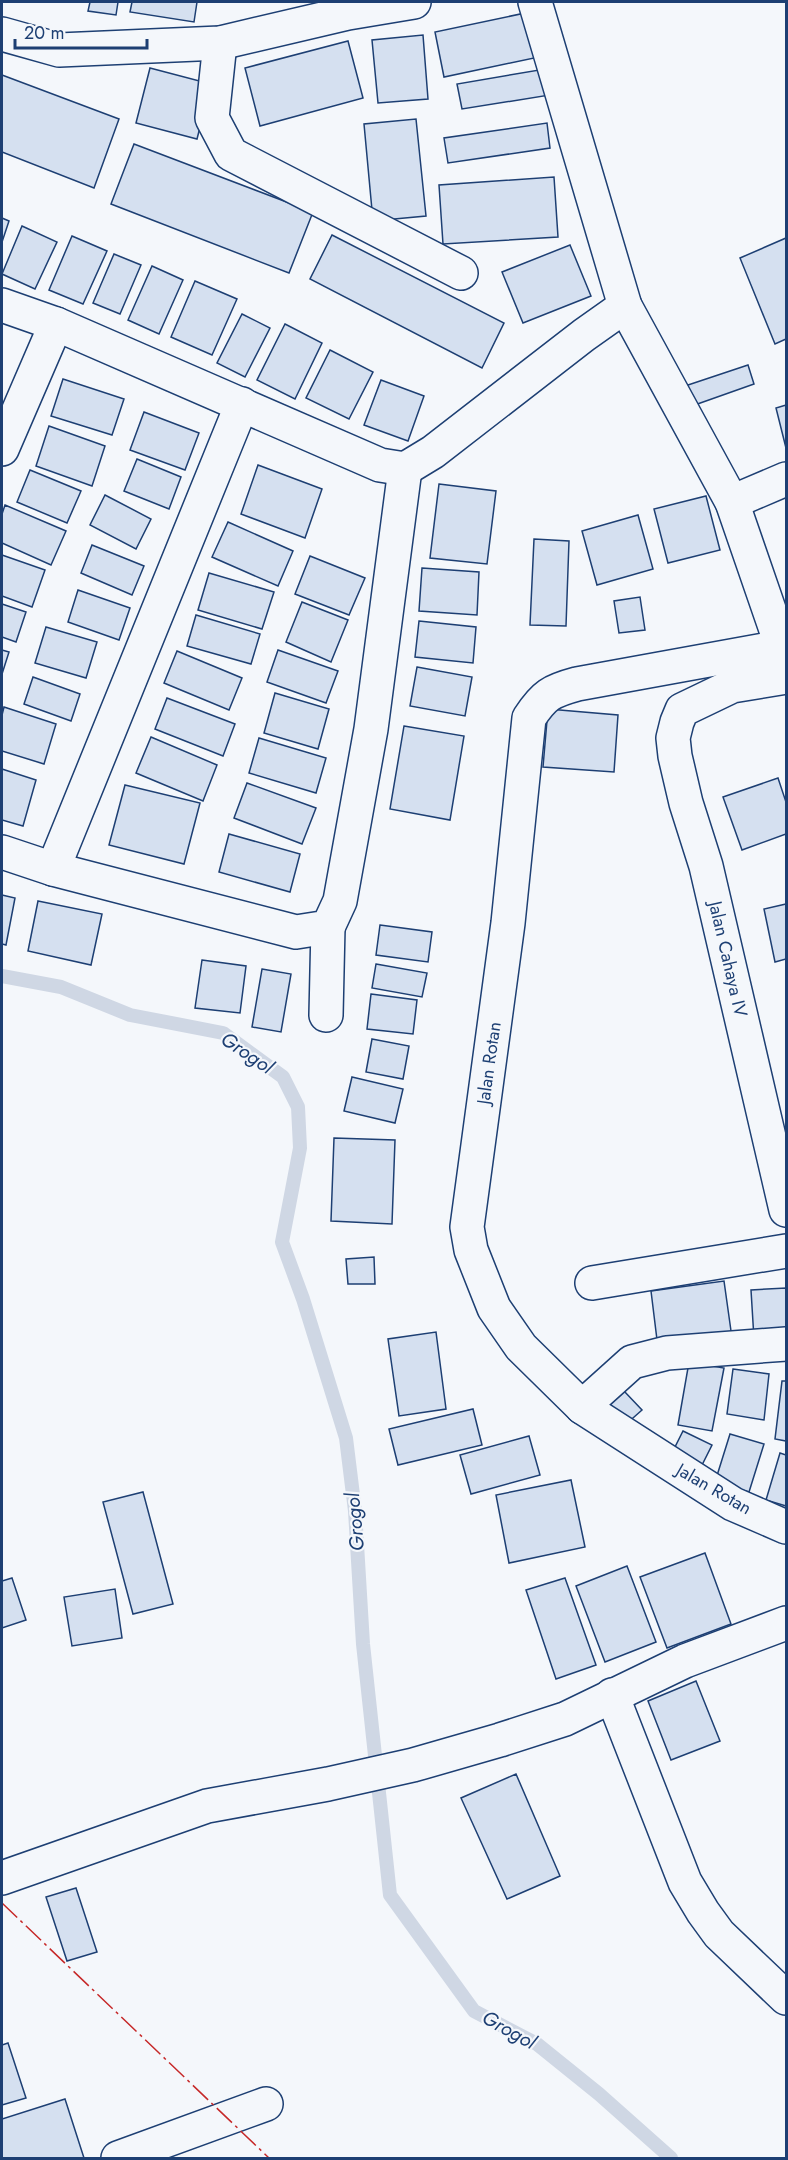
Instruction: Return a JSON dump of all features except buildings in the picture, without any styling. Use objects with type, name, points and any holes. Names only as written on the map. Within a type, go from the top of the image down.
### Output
[{"type":"street","points":[[2,34],[59,50],[220,43],[348,13],[414,2]]},
{"type":"street","points":[[535,2],[625,306],[732,502],[785,657]]},
{"type":"street","points":[[220,43],[212,118],[231,154],[461,273]]},
{"type":"street","points":[[2,305],[56,324],[380,465],[405,469],[433,452],[584,334],[625,306]]},
{"type":"street","points":[[2,449],[56,324]]},
{"type":"street","points":[[53,869],[242,404]]},
{"type":"street","points":[[326,1015],[328,927],[340,901],[371,729],[405,469]]},
{"type":"street","points":[[732,502],[786,479]]},
{"type":"street","name":"Jalan Cahaya IV","points":[[785,657],[682,710],[673,738],[686,803],[706,866],[786,1210]]},
{"type":"street","name":"Jalan Rotan","points":[[785,657],[577,684],[557,690],[541,700],[529,718],[508,923],[467,1227],[471,1250],[494,1308],[521,1347],[582,1407],[733,1504],[786,1527]]},
{"type":"street","points":[[2,852],[53,869],[296,932],[328,927]]},
{"type":"street","points":[[592,1283],[786,1251]]},
{"type":"street","points":[[582,1407],[632,1362],[667,1353],[786,1344]]},
{"type":"street","points":[[2,1878],[207,1806],[328,1784],[413,1765],[565,1719],[685,1662],[786,1623]]},
{"type":"street","points":[[612,1695],[685,1882],[719,1934],[786,1998]]},
{"type":"street","points":[[118,2158],[267,2104]]},
{"type":"waterway","name":"Grogol","points":[[2,976],[61,987],[130,1015],[223,1033],[283,1077],[298,1107],[300,1148],[282,1242],[303,1299],[346,1438],[355,1511],[363,1644],[390,1895],[474,2011],[537,2044],[599,2094],[671,2158]]},
{"type":"power","points":[[2,1903],[269,2158]]}]
